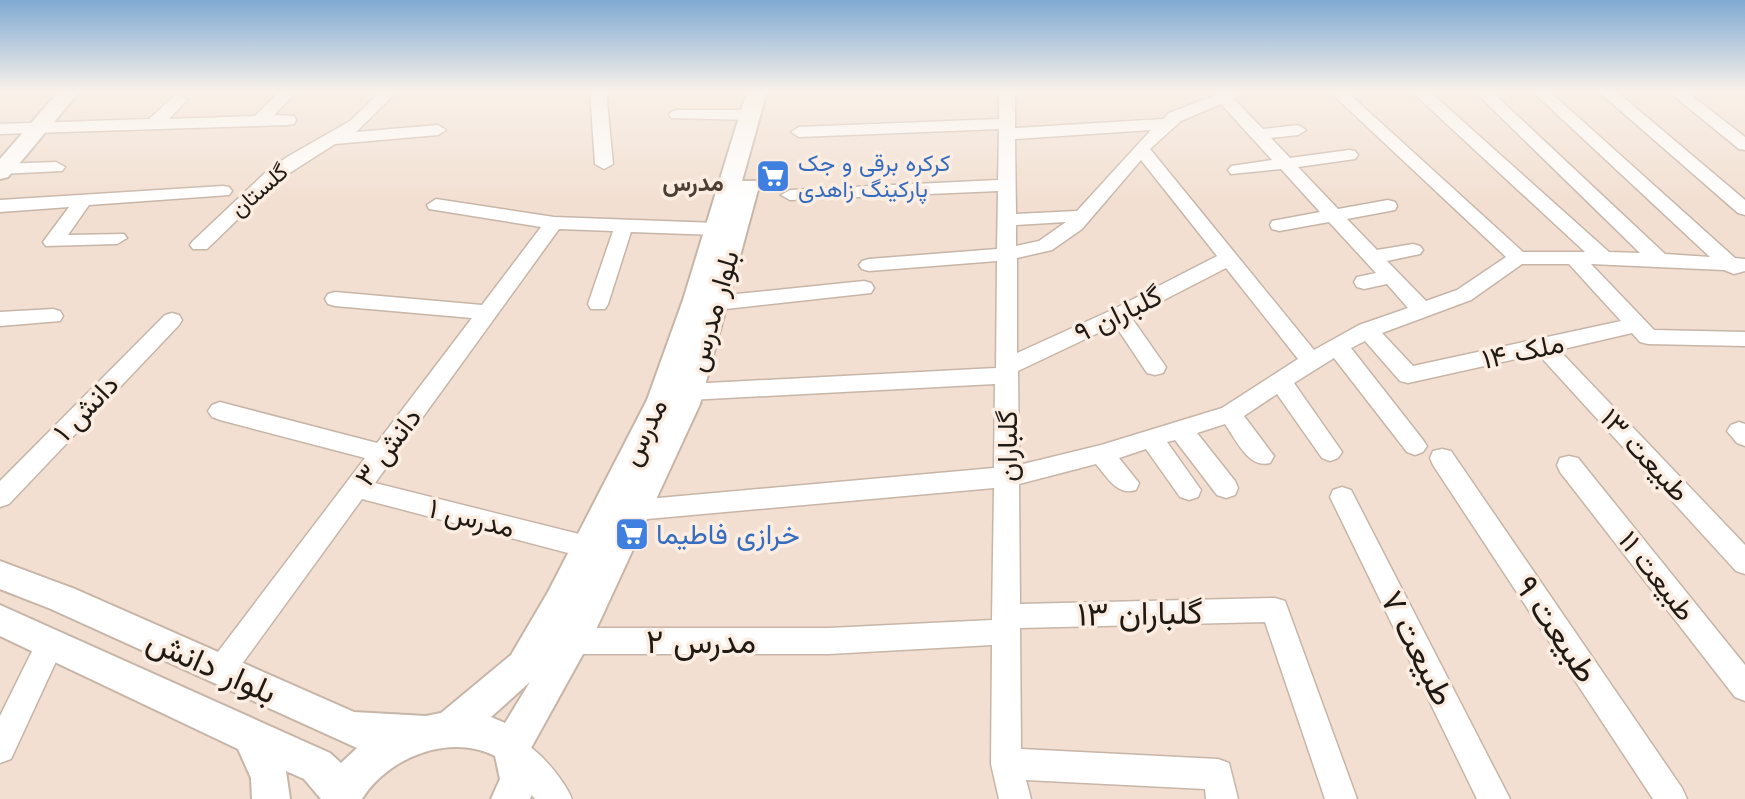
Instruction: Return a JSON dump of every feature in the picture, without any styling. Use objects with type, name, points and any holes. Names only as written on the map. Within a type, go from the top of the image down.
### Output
[{"type":"main road","name":"مدرس","points":[[440,731],[523,666],[587,547],[661,400],[696,300],[717,229],[740,184],[750,128]]},
{"type":"main road","name":"بلوار مدرس","points":[[513,748],[573,641],[690,392],[717,303],[740,184],[760,128]]},
{"type":"main road","points":[[1,170],[36,130]]},
{"type":"main road","name":"بلوار دانش","points":[[0,575],[62,599],[352,729],[368,732],[480,731],[513,748]]},
{"type":"main road","name":"بلوار دانش","points":[[0,620],[317,766],[342,795]]},
{"type":"main road","points":[[342,795],[360,769],[378,753],[408,740],[440,731]]},
{"type":"main road","points":[[251,735],[270,778],[271,799]]},
{"type":"main road","points":[[510,799],[519,780],[513,748]]},
{"type":"street","points":[[0,129],[86,128]]},
{"type":"street","name":"گلستان","points":[[200,245],[271,177],[293,160],[350,128]]},
{"type":"street","points":[[601,128],[604,164]]},
{"type":"street","points":[[799,132],[1104,128]]},
{"type":"street","points":[[869,265],[1007,254],[1045,246],[1075,225],[1141,149],[1163,128]]},
{"type":"street","points":[[1252,128],[1422,310]]},
{"type":"street","points":[[1377,128],[1518,258]]},
{"type":"street","points":[[1460,128],[1605,259]]},
{"type":"street","points":[[1522,128],[1660,261]]},
{"type":"street","points":[[1580,128],[1740,269]]},
{"type":"street","points":[[1651,128],[1745,209]]},
{"type":"street","points":[[1723,128],[1739,141]]},
{"type":"street","name":"گلباران","points":[[1007,129],[1006,764],[1015,799]]},
{"type":"street","points":[[332,139],[438,130]]},
{"type":"street","points":[[1258,135],[1298,130]]},
{"type":"street","points":[[1564,132],[1609,130]]},
{"type":"street","points":[[1141,149],[1311,361]]},
{"type":"street","points":[[1237,170],[1349,155]]},
{"type":"street","points":[[1,170],[56,167]]},
{"type":"street","points":[[790,195],[1007,185]]},
{"type":"street","points":[[0,206],[223,191]]},
{"type":"street","points":[[84,200],[53,242],[117,238]]},
{"type":"street","points":[[436,205],[554,223],[717,229]]},
{"type":"street","points":[[1279,225],[1388,206]]},
{"type":"street","points":[[1007,220],[1081,216]]},
{"type":"street","name":"دانش ۳","points":[[221,670],[554,223]]},
{"type":"street","points":[[598,304],[624,225]]},
{"type":"street","points":[[1372,257],[1413,250]]},
{"type":"street","name":"۹ گلباران","points":[[1007,371],[1229,258]]},
{"type":"street","points":[[636,510],[1007,477],[1101,454],[1230,414],[1337,346],[1367,330],[1464,295],[1518,258],[1660,261],[1740,269]]},
{"type":"street","points":[[1575,259],[1643,331]]},
{"type":"street","points":[[1364,282],[1391,277]]},
{"type":"street","points":[[717,303],[864,289]]},
{"type":"street","points":[[335,299],[488,312]]},
{"type":"street","points":[[1119,315],[1155,367]]},
{"type":"street","points":[[0,318],[53,316]]},
{"type":"street","name":"دانش ۱","points":[[0,497],[172,320]]},
{"type":"street","name":"ملک ۱۴","points":[[1367,330],[1408,375],[1544,347],[1643,331],[1745,339]]},
{"type":"street","points":[[1337,346],[1415,446]]},
{"type":"street","name":"طبیعت ۱۳","points":[[1544,347],[1745,563]]},
{"type":"street","points":[[690,392],[855,384],[1007,371]]},
{"type":"street","points":[[1280,381],[1330,452]]},
{"type":"street","points":[[219,411],[383,454]]},
{"type":"street","points":[[1230,414],[1262,456]]},
{"type":"street","points":[[1180,429],[1226,488]]},
{"type":"street","points":[[1151,438],[1189,490]]},
{"type":"street","points":[[1101,454],[1127,483]]},
{"type":"street","name":"طبیعت ۹","points":[[1442,458],[1671,799]]},
{"type":"street","name":"طبیعت ۱۱","points":[[1569,465],[1745,687]]},
{"type":"street","name":"مدرس ۱","points":[[357,488],[587,547]]},
{"type":"street","name":"طبیعت ۷","points":[[1342,497],[1494,799]]},
{"type":"street","name":"۱۳ گلباران","points":[[829,641],[1006,624],[1275,610],[1341,799]]},
{"type":"street","name":"مدرس ۲","points":[[573,641],[829,641]]},
{"type":"street","points":[[2,739],[51,642]]},
{"type":"street","points":[[513,748],[556,799]]},
{"type":"street","points":[[1003,799],[1006,764],[1220,786]]},
{"type":"place","name":"کرکره برقی و جک پارکینگ زاهدی","points":[[773,176]]},
{"type":"place","name":"خرازی فاطیما","points":[[632,534]]},
{"type":"district","name":"مدرس","points":[[693,182]]}]
